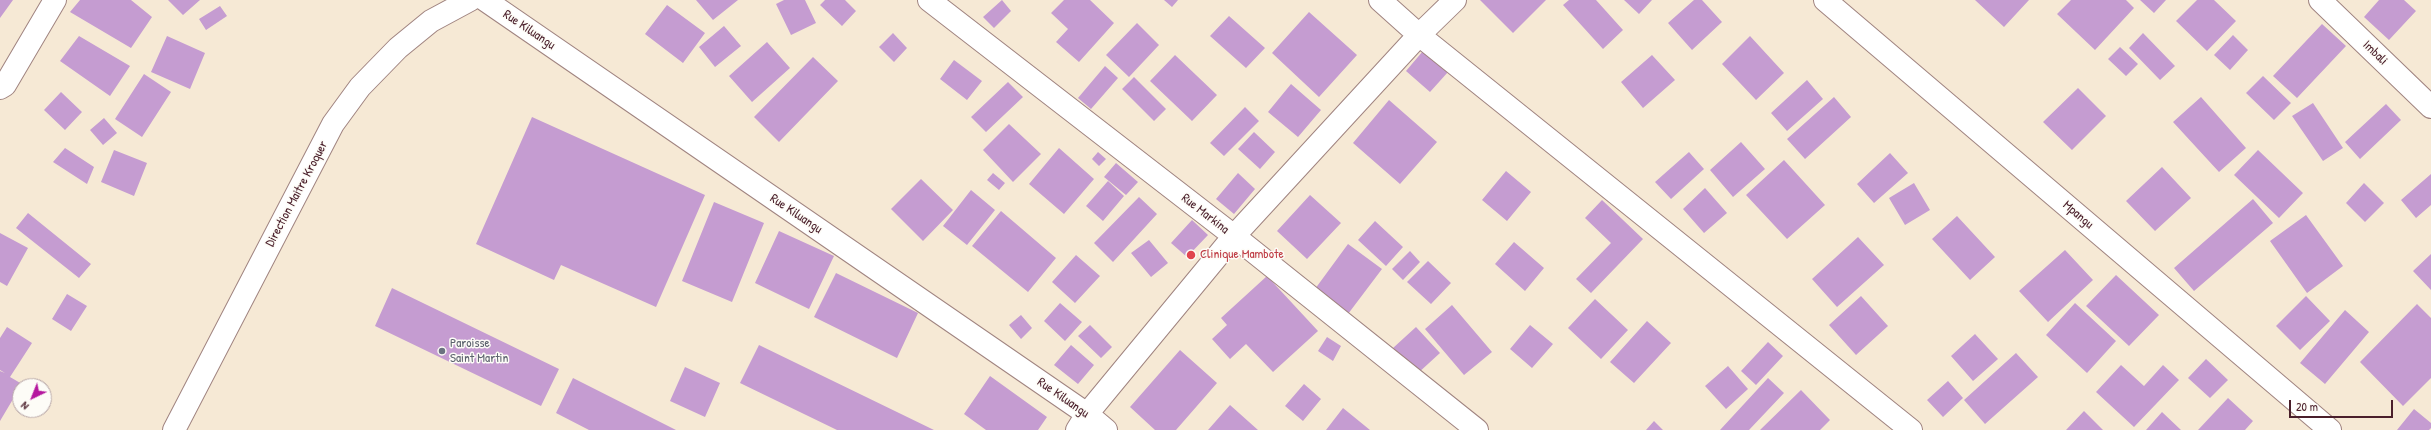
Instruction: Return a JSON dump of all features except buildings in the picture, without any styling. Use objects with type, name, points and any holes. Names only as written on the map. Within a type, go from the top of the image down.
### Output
[{"type":"street","points":[[0,88],[5,85],[54,0]]},
{"type":"street","name":"Direction Maitre Kroquer","points":[[174,430],[333,124],[360,87],[398,48],[431,21],[470,0]]},
{"type":"street","name":"Rue Kiluangu","points":[[485,0],[1082,422],[1106,430]]},
{"type":"street","name":"Rue Markina","points":[[929,0],[1234,236],[1478,430]]},
{"type":"street","points":[[1380,0],[1419,34],[1911,430]]},
{"type":"street","points":[[1082,422],[1234,236],[1419,34],[1455,0]]},
{"type":"street","name":"Mpangu","points":[[1825,0],[2330,430]]},
{"type":"street","name":"Imbali","points":[[2320,0],[2431,107]]},
{"type":"place","name":"Clinique Mambote","points":[[1191,255]]},
{"type":"place","name":"Paroisse Saint Martin","points":[[442,351]]}]
